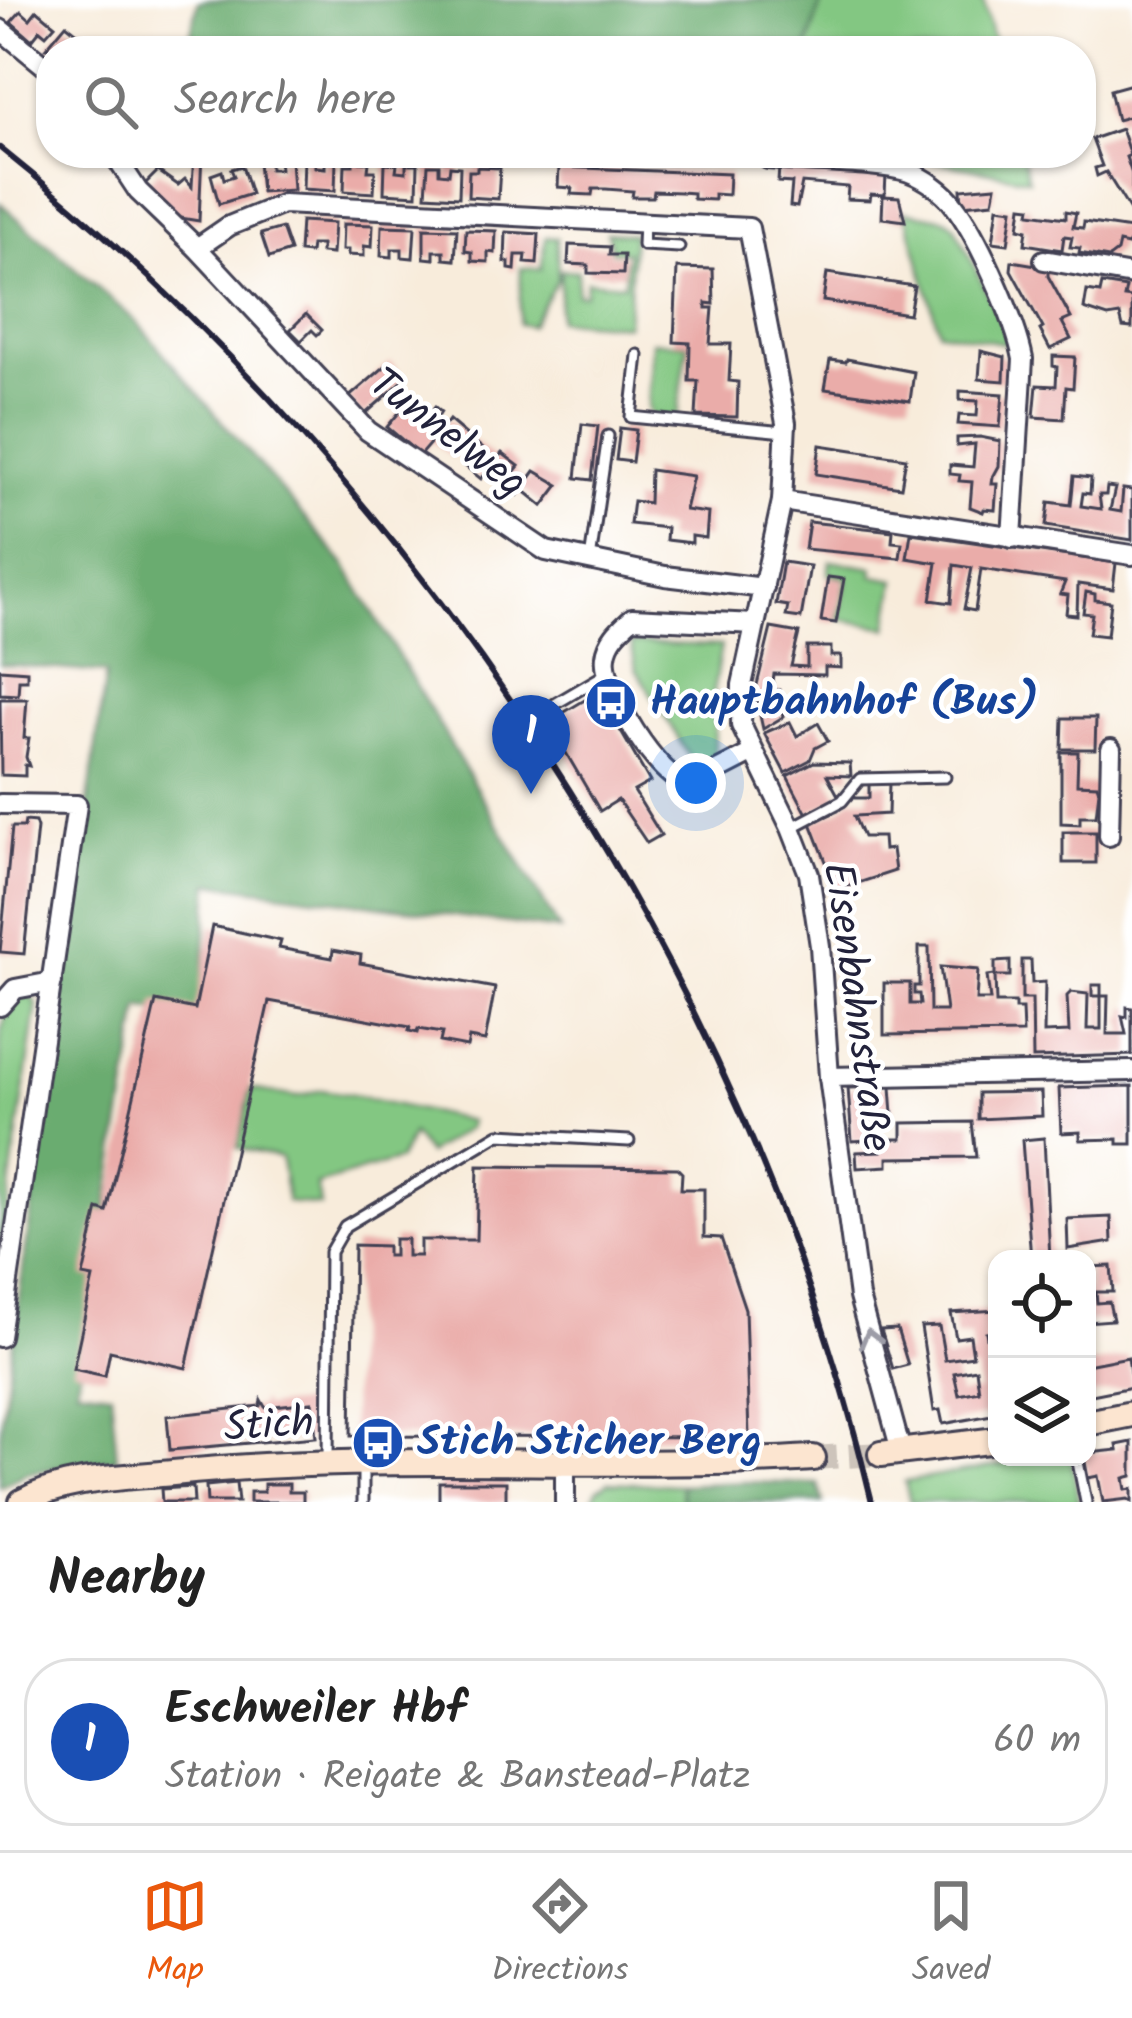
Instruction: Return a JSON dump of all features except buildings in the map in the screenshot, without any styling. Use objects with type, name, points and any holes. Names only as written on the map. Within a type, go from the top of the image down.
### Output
[{"type":"main road","points":[[1096,1421],[1132,1414]]},
{"type":"main road","points":[[891,1452],[988,1442]]},
{"type":"main road","name":"Stich","points":[[22,1502],[61,1484],[328,1461],[698,1464],[813,1458]]},
{"type":"street","points":[[0,29],[36,59]]},
{"type":"street","name":"Tunnelweg","points":[[123,168],[138,191],[368,430],[545,551],[665,576],[764,588]]},
{"type":"street","points":[[872,168],[907,171],[934,186],[954,205],[1020,341],[1023,359],[1012,538]]},
{"type":"street","points":[[197,248],[229,226],[284,204],[644,222]]},
{"type":"street","name":"Eisenbahnstraße","points":[[644,222],[749,228],[772,336],[786,432],[782,500],[740,705],[741,725],[808,874],[816,914],[829,1077],[860,1297],[891,1452]]},
{"type":"street","points":[[1044,260],[1132,275]]},
{"type":"street","points":[[782,500],[1132,555]]},
{"type":"street","points":[[752,753],[690,785],[682,784],[657,764],[607,681],[606,655],[613,636],[632,618],[755,624]]},
{"type":"street","points":[[1108,836],[1121,777],[1111,749]]},
{"type":"street","points":[[0,804],[76,805],[0,1336]]},
{"type":"street","points":[[0,1006],[15,989],[52,982]]},
{"type":"street","points":[[829,1077],[1132,1071]]},
{"type":"street","points":[[565,1463],[565,1502]]},
{"type":"lane","points":[[644,222],[643,245],[680,248]]},
{"type":"lane","points":[[638,355],[631,417],[786,432]]},
{"type":"lane","points":[[590,560],[608,436]]},
{"type":"lane","points":[[555,704],[606,674]]},
{"type":"lane","points":[[791,829],[842,801],[860,779],[945,777]]},
{"type":"lane","points":[[328,1461],[330,1252],[345,1226],[499,1134],[629,1142]]},
{"type":"lane","points":[[363,1460],[363,1502]]},
{"type":"lane","points":[[1079,1466],[1086,1502]]},
{"type":"green space","points":[[822,0],[983,0],[992,36],[811,36]]},
{"type":"green space","points":[[822,0],[811,36],[190,36],[198,2]]},
{"type":"green space","points":[[970,168],[1025,168],[1028,179]]},
{"type":"green space","points":[[0,203],[137,322],[345,565],[560,930],[210,883],[200,1016],[140,1008],[77,1388],[111,1392],[117,1458],[27,1473],[0,1487],[0,1434],[106,673],[0,664]]},
{"type":"green space","points":[[905,211],[954,225],[1013,345],[939,331]]},
{"type":"green space","points":[[607,232],[633,234],[627,325],[558,320],[561,270],[578,271],[577,294],[585,294],[586,281],[624,284],[627,252],[612,251]]},
{"type":"green space","points":[[546,237],[557,238],[558,279],[530,326],[519,324],[521,268],[541,269]]},
{"type":"green space","points":[[652,341],[688,344],[677,418],[651,415],[648,408]]},
{"type":"green space","points":[[830,561],[874,568],[873,576],[896,580],[888,628],[839,619],[847,578],[828,574]]},
{"type":"green space","points":[[631,643],[721,646],[714,687],[715,762],[693,763],[636,669]]},
{"type":"green space","points":[[24,995],[37,1004],[0,1255],[0,1044],[8,1010]]},
{"type":"green space","points":[[251,1089],[296,1097],[321,1090],[470,1121],[468,1128],[427,1154],[412,1134],[399,1160],[317,1185],[320,1206],[287,1202],[281,1158],[238,1148]]},
{"type":"green space","points":[[995,1466],[1073,1466],[1079,1502],[910,1502],[905,1482]]},
{"type":"green space","points":[[608,1482],[681,1485],[682,1502],[591,1502]]},
{"type":"green space","points":[[818,1484],[823,1502],[682,1502],[681,1485]]},
{"type":"tunnel","points":[[813,1458],[881,1454]]},
{"type":"railway","points":[[0,148],[152,280],[295,427],[427,585],[547,754],[652,932],[743,1117],[816,1308],[872,1502]]},
{"type":"place","name":"Hauptbahnhof (Bus)","points":[[611,703]]},
{"type":"place","name":"Eschweiler Hbf","points":[[531,794]]},
{"type":"place","name":"Stich Sticher Berg","points":[[378,1443]]}]
